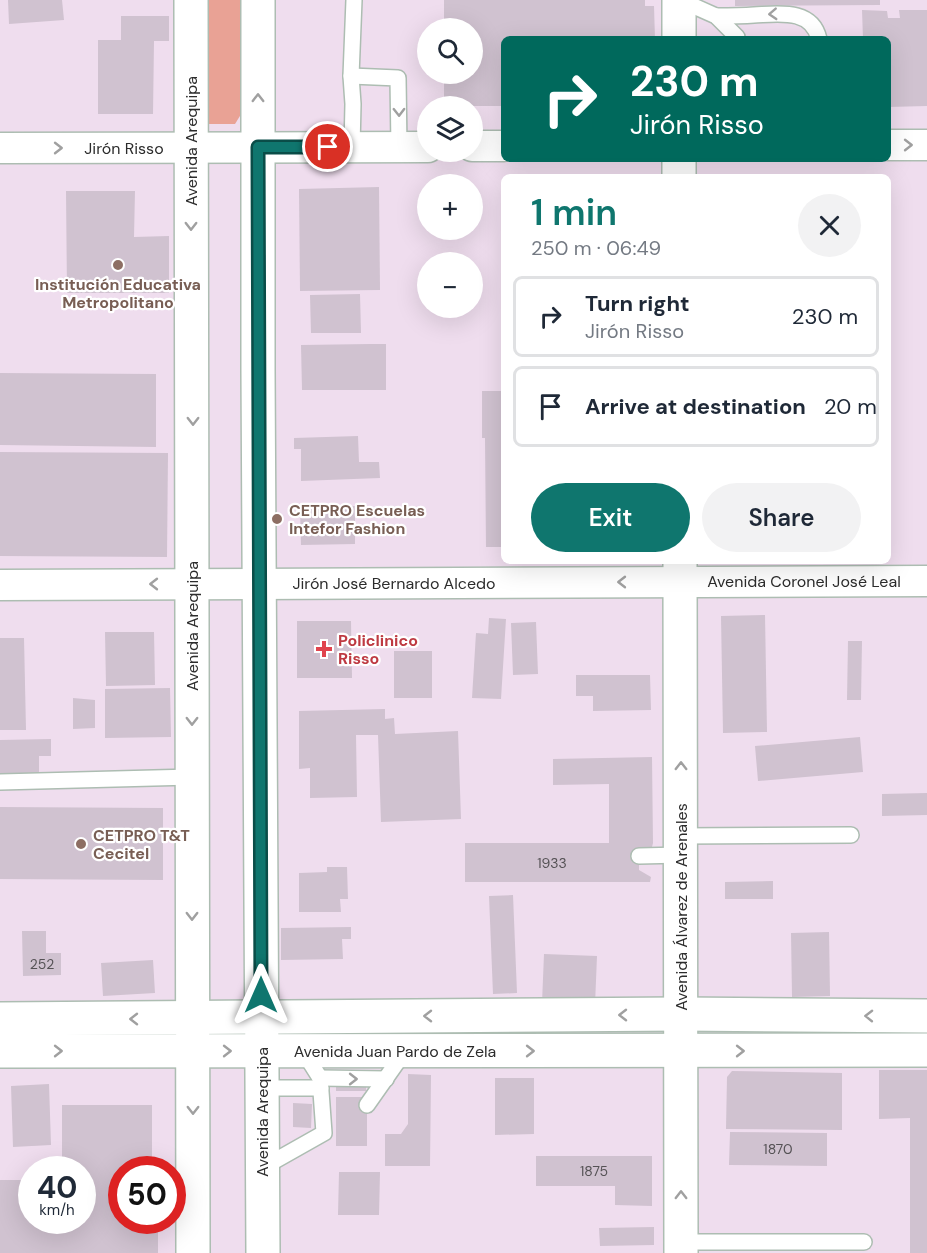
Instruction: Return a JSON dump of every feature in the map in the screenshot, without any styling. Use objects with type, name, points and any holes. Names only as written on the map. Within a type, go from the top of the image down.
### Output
[{"type":"main road","name":"Avenida Arequipa","points":[[191,0],[193,1253]]},
{"type":"main road","name":"Avenida Arequipa","points":[[258,0],[263,1253]]},
{"type":"main road","points":[[679,0],[679,36]]},
{"type":"main road","name":"Avenida Álvarez de Arenales","points":[[680,571],[681,1247]]},
{"type":"main road","name":"Avenida Juan Pardo de Zela","points":[[0,1019],[681,1014],[927,1016]]},
{"type":"main road","name":"Avenida Juan Pardo de Zela","points":[[0,1051],[927,1050]]},
{"type":"street","points":[[891,145],[927,145]]},
{"type":"street","points":[[483,146],[501,146]]},
{"type":"street","name":"Jirón Risso","points":[[0,148],[413,147]]},
{"type":"street","name":"Jirón José Bernardo Alcedo","points":[[0,585],[260,584],[680,571]]},
{"type":"street","name":"Avenida Coronel José Leal","points":[[680,571],[927,581]]},
{"type":"lane","points":[[352,147],[351,76],[354,0]]},
{"type":"lane","points":[[679,0],[716,16],[736,36]]},
{"type":"lane","points":[[716,16],[787,14],[800,16],[812,23],[818,36]]},
{"type":"lane","points":[[351,76],[398,78],[413,147]]},
{"type":"lane","points":[[0,782],[192,777]]},
{"type":"lane","points":[[639,856],[681,846],[851,835]]},
{"type":"lane","points":[[262,1168],[330,1128],[321,1083],[303,1050]]},
{"type":"lane","points":[[367,1105],[405,1051]]},
{"type":"lane","points":[[262,1088],[386,1079]]},
{"type":"lane","points":[[681,1247],[864,1242]]},
{"type":"shaded area","points":[[203,0],[243,0],[243,111],[235,124],[209,124],[202,111]]},
{"type":"building","points":[[8,0],[62,0],[64,20],[9,24]]},
{"type":"building","points":[[444,0],[645,0],[645,6],[654,6],[655,36],[501,36],[501,106],[483,106],[483,96],[444,96],[444,84],[483,84],[483,18],[444,18]]},
{"type":"building","points":[[735,0],[880,0],[880,5],[735,6]]},
{"type":"building","points":[[862,10],[887,11],[888,18],[900,18],[899,10],[927,10],[927,106],[891,107],[891,36],[863,36]]},
{"type":"building","points":[[121,16],[169,16],[169,41],[154,41],[153,114],[98,114],[98,40],[121,40]]},
{"type":"building","points":[[379,187],[380,290],[300,291],[299,189]]},
{"type":"building","name":"Institución Educativa Metropolitano","points":[[66,191],[135,191],[134,237],[169,236],[169,293],[67,293]]},
{"type":"building","points":[[360,294],[361,333],[311,333],[310,295]]},
{"type":"building","points":[[386,344],[386,390],[302,390],[301,345]]},
{"type":"building","points":[[0,373],[156,374],[156,447],[0,445]]},
{"type":"building","points":[[482,391],[501,391],[501,547],[486,547],[485,438],[482,438]]},
{"type":"building","points":[[358,436],[359,462],[379,462],[380,478],[301,481],[301,449],[294,449],[294,438]]},
{"type":"building","points":[[0,452],[168,453],[167,557],[0,556]]},
{"type":"building","points":[[355,506],[355,544],[301,545],[300,507]]},
{"type":"building","points":[[765,615],[767,732],[723,733],[721,616]]},
{"type":"building","points":[[489,618],[506,619],[501,699],[472,698],[476,633],[488,634]]},
{"type":"building","name":"Policlinico Risso","points":[[297,621],[351,621],[352,678],[297,678]]},
{"type":"building","points":[[536,622],[538,674],[513,675],[511,623]]},
{"type":"building","points":[[105,632],[154,632],[155,685],[106,686]]},
{"type":"building","points":[[0,638],[24,638],[26,730],[0,730]]},
{"type":"building","points":[[848,641],[862,641],[861,700],[847,700]]},
{"type":"building","points":[[394,651],[432,651],[432,698],[394,698]]},
{"type":"building","points":[[576,675],[650,675],[651,710],[593,711],[593,696],[576,696]]},
{"type":"building","points":[[170,688],[171,737],[105,738],[105,689]]},
{"type":"building","points":[[73,698],[95,700],[95,728],[73,729]]},
{"type":"building","points":[[385,709],[385,719],[394,718],[395,734],[458,731],[461,819],[381,822],[378,735],[356,735],[357,797],[310,798],[310,768],[299,769],[299,711]]},
{"type":"building","points":[[860,737],[863,772],[758,781],[755,746]]},
{"type":"building","points":[[51,739],[51,756],[39,756],[39,776],[0,777],[0,740]]},
{"type":"building","points":[[652,757],[653,843],[652,847],[639,852],[639,870],[651,877],[650,882],[465,882],[465,843],[609,843],[609,784],[553,785],[553,759]]},
{"type":"building","points":[[927,793],[927,815],[882,816],[882,794]]},
{"type":"building","name":"CETPRO T&T Cecitel","points":[[0,807],[163,808],[163,880],[0,879]]},
{"type":"building","points":[[327,867],[347,867],[348,899],[340,899],[341,912],[299,912],[299,873],[327,872]]},
{"type":"building","points":[[773,881],[773,899],[725,899],[725,882]]},
{"type":"building","points":[[513,895],[517,993],[493,994],[489,896]]},
{"type":"building","points":[[351,927],[351,939],[342,939],[343,959],[281,960],[281,928]]},
{"type":"building","points":[[22,931],[46,931],[46,953],[61,953],[61,975],[23,976]]},
{"type":"building","points":[[829,932],[830,996],[792,997],[791,933]]},
{"type":"building","points":[[544,954],[597,956],[595,1005],[542,1003]]},
{"type":"building","points":[[153,960],[155,993],[103,996],[101,963]]},
{"type":"building","points":[[879,1070],[927,1070],[927,1253],[910,1253],[910,1118],[879,1119]]},
{"type":"building","points":[[732,1071],[842,1073],[842,1130],[726,1129],[727,1077]]},
{"type":"building","points":[[336,1073],[366,1073],[366,1091],[336,1091]]},
{"type":"building","points":[[408,1074],[431,1075],[430,1166],[385,1166],[385,1134],[401,1134],[408,1124]]},
{"type":"building","points":[[495,1078],[534,1078],[534,1134],[495,1135]]},
{"type":"building","points":[[49,1084],[51,1145],[13,1147],[11,1086]]},
{"type":"building","points":[[336,1097],[367,1097],[367,1146],[336,1146]]},
{"type":"building","points":[[293,1103],[312,1104],[311,1128],[293,1127]]},
{"type":"building","points":[[62,1105],[152,1105],[152,1156],[108,1156],[108,1234],[158,1234],[158,1253],[0,1253],[0,1180],[18,1180],[18,1234],[96,1234],[96,1156],[62,1156]]},
{"type":"building","points":[[730,1132],[827,1133],[827,1166],[729,1165]]},
{"type":"building","points":[[536,1156],[652,1156],[652,1206],[615,1205],[615,1186],[536,1186]]},
{"type":"building","points":[[339,1172],[380,1172],[379,1215],[338,1215]]},
{"type":"building","points":[[654,1227],[654,1245],[600,1246],[599,1228]]},
{"type":"place","name":"Institución Educativa Metropolitano","points":[[118,265]]},
{"type":"place","name":"CETPRO Escuelas Intefor Fashion","points":[[277,519]]},
{"type":"place","name":"Policlinico Risso","points":[[324,649]]},
{"type":"place","name":"CETPRO T&T Cecitel","points":[[81,844]]},
{"type":"route","points":[[261,995],[258,147],[328,147]]}]
